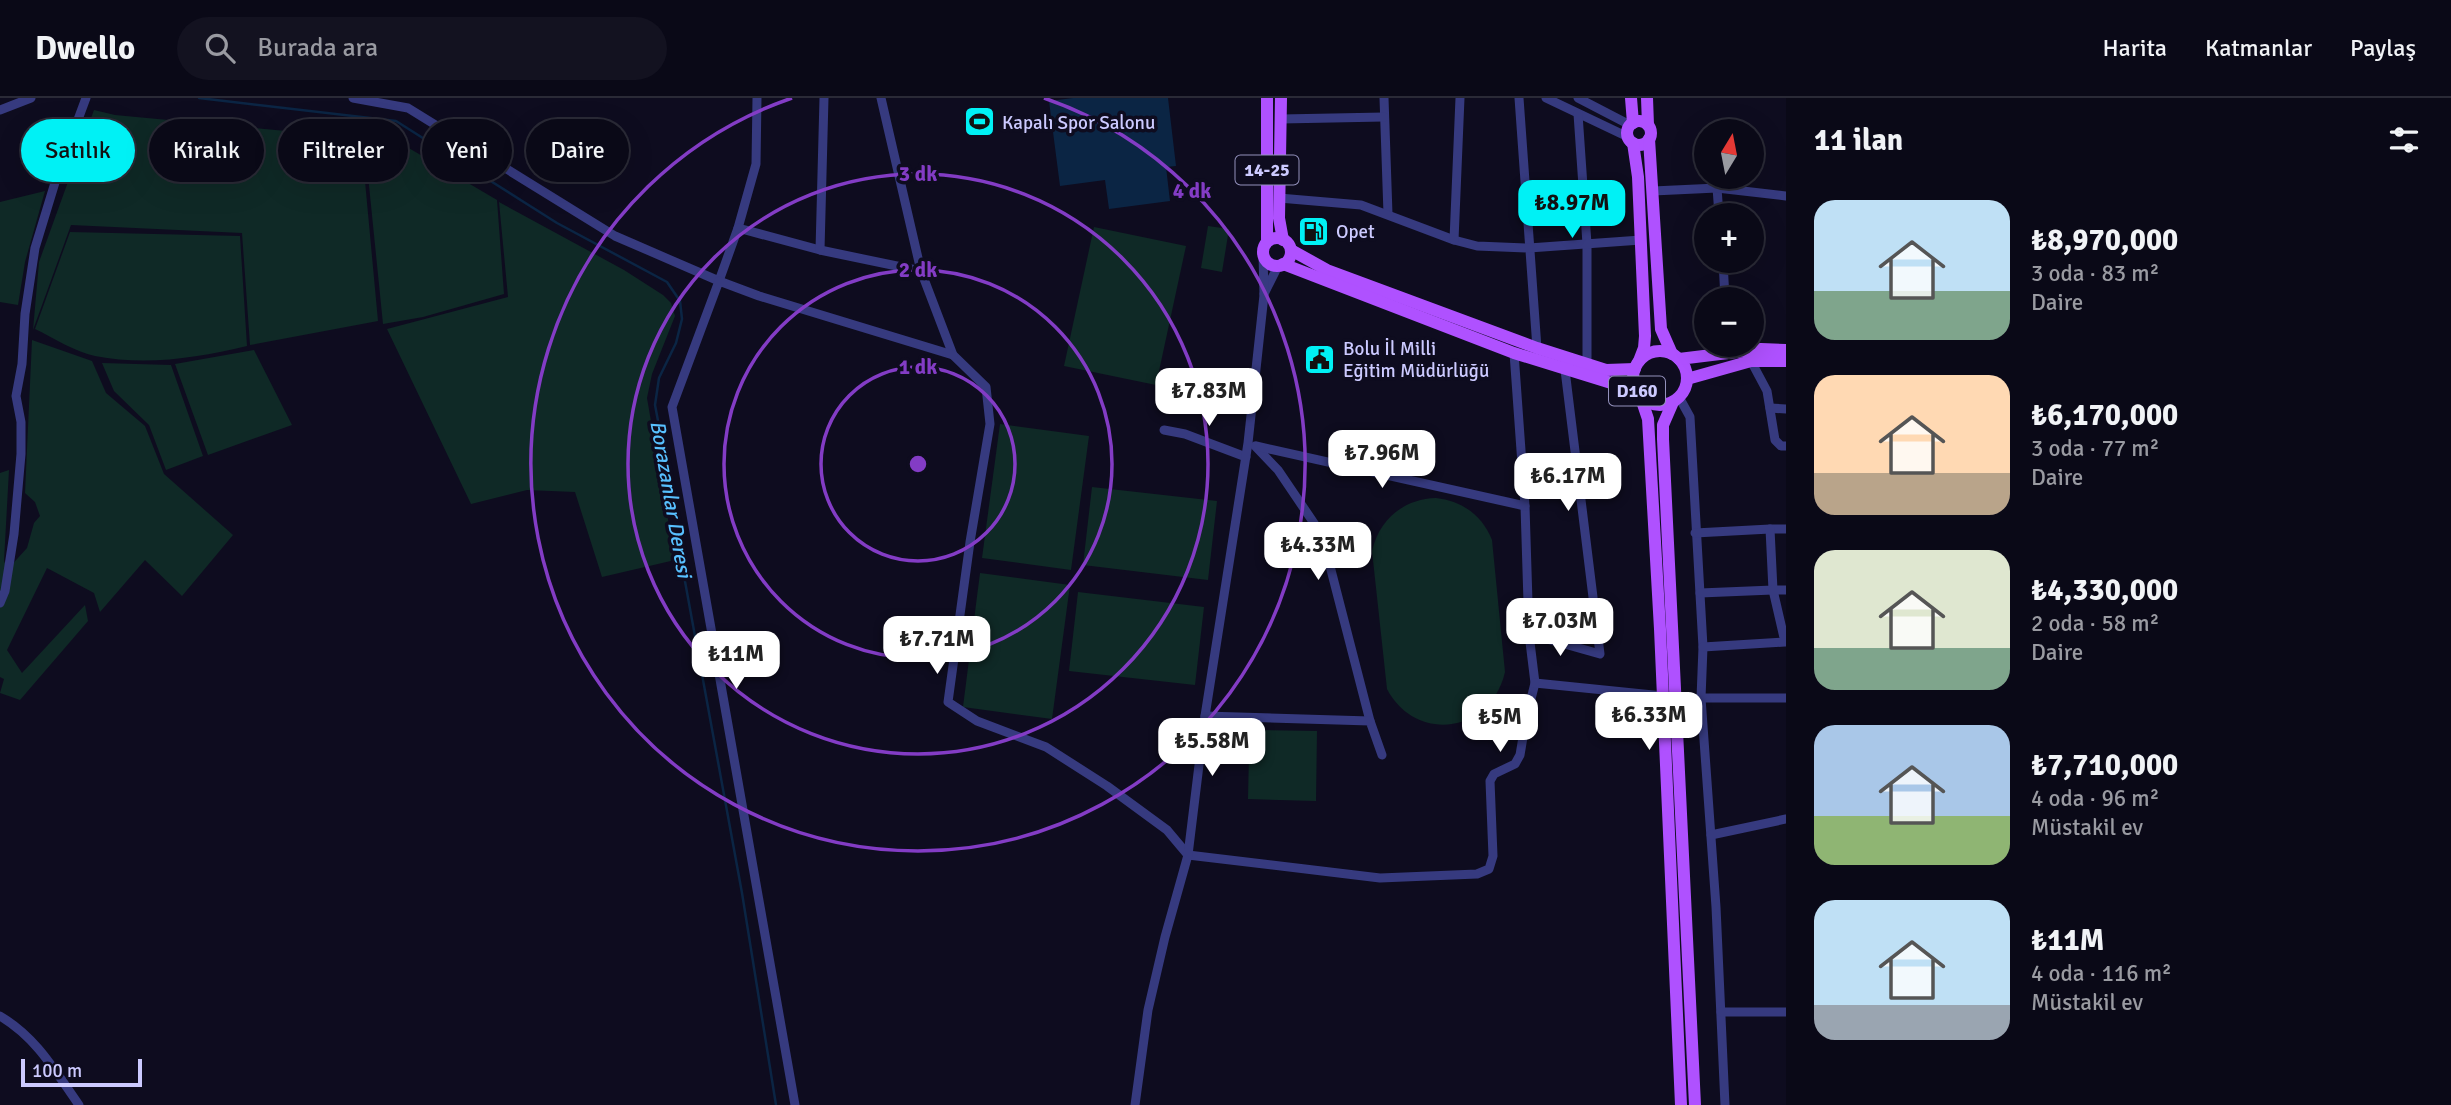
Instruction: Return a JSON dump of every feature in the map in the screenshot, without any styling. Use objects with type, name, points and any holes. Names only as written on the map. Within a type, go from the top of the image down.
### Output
[{"type":"main road","name":"14-25","points":[[1263,254],[1267,241],[1267,98]]},
{"type":"main road","name":"14-25","points":[[1281,98],[1279,198],[1287,245]]},
{"type":"main road","points":[[1267,241],[1276,238],[1327,270],[1587,365],[1618,371],[1637,365],[1644,348],[1644,336],[1638,177],[1631,132],[1631,98]]},
{"type":"main road","points":[[1647,98],[1661,330],[1676,356],[1694,354]]},
{"type":"main road","points":[[1631,132],[1642,121],[1648,125]]},
{"type":"main road","points":[[1631,132],[1644,144],[1649,139]]},
{"type":"main road","points":[[1280,265],[1288,260],[1287,245]]},
{"type":"main road","points":[[1263,254],[1267,262],[1514,353],[1639,393],[1648,419],[1681,1105]]},
{"type":"main road","points":[[1764,349],[1786,350]]},
{"type":"main road","name":"D160","points":[[1655,352],[1676,356],[1684,365],[1687,379],[1684,390],[1676,400],[1656,405],[1639,393],[1633,378],[1637,365],[1655,352]]},
{"type":"main road","points":[[1687,379],[1751,361],[1786,361]]},
{"type":"main road","points":[[1676,400],[1663,425],[1663,439],[1695,1105]]},
{"type":"street","points":[[0,110],[31,98]]},
{"type":"street","points":[[0,603],[5,591],[14,534],[21,454],[21,422],[16,396],[35,248],[57,176],[86,98]]},
{"type":"street","points":[[353,98],[387,102],[408,108],[615,236],[719,281],[759,296],[953,355]]},
{"type":"street","points":[[757,98],[756,164],[738,228],[672,407],[795,1105]]},
{"type":"street","points":[[820,250],[824,98]]},
{"type":"street","points":[[881,98],[921,271],[953,355],[986,387],[990,424],[970,542],[948,702],[977,721],[1046,747],[1107,786],[1167,831],[1188,855],[1380,878],[1485,872],[1489,869],[1493,856],[1490,780],[1494,774],[1515,764],[1520,755],[1535,683],[1529,634],[1525,506],[1514,353]]},
{"type":"street","points":[[1384,98],[1388,214]]},
{"type":"street","points":[[1454,240],[1460,98]]},
{"type":"street","points":[[1519,98],[1537,348]]},
{"type":"street","points":[[1546,98],[1578,114],[1631,132]]},
{"type":"street","points":[[1578,98],[1631,132]]},
{"type":"street","points":[[1578,114],[1587,244],[1587,365]]},
{"type":"street","points":[[1281,119],[1384,117]]},
{"type":"street","points":[[1653,191],[1696,189]]},
{"type":"street","points":[[1726,189],[1786,196]]},
{"type":"street","points":[[1279,198],[1361,205],[1477,246],[1529,248],[1641,240]]},
{"type":"street","points":[[738,228],[820,250],[921,271]]},
{"type":"street","points":[[1135,1105],[1148,1010],[1188,855],[1205,716],[1246,457],[1252,445],[1264,295],[1263,254]]},
{"type":"street","points":[[1264,295],[1280,265]]},
{"type":"street","points":[[1751,361],[1767,391],[1774,440],[1786,446]]},
{"type":"street","points":[[1529,634],[1600,654],[1565,369]]},
{"type":"street","points":[[1676,400],[1690,417],[1703,647],[1701,698],[1712,835],[1725,1105]]},
{"type":"street","points":[[1770,408],[1786,409]]},
{"type":"street","points":[[1164,430],[1185,434],[1246,457]]},
{"type":"street","points":[[1252,445],[1525,506]]},
{"type":"street","points":[[1252,445],[1279,470],[1322,535],[1370,721],[1382,755]]},
{"type":"street","points":[[1703,647],[1785,644],[1773,590],[1770,528]]},
{"type":"street","points":[[1695,533],[1786,529]]},
{"type":"street","points":[[1700,593],[1786,590]]},
{"type":"street","points":[[1535,683],[1663,696]]},
{"type":"street","points":[[1701,698],[1786,698]]},
{"type":"street","points":[[1205,716],[1370,721]]},
{"type":"street","points":[[1712,835],[1786,819]]},
{"type":"street","points":[[1721,1012],[1786,1012]]},
{"type":"street","points":[[0,1016],[15,1025],[40,1048],[79,1105]]},
{"type":"green space","points":[[94,110],[158,119],[149,119],[149,182],[264,182],[264,129],[278,130],[278,182],[365,182],[378,321],[250,345],[242,233],[71,225],[33,330],[39,262],[68,182],[135,182],[135,119],[91,119]]},
{"type":"green space","points":[[408,148],[422,156],[422,182],[466,182],[497,200],[504,294],[423,317],[383,324],[369,182],[408,182]]},
{"type":"green space","points":[[45,191],[25,262],[18,305],[0,302],[0,202]]},
{"type":"green space","points":[[499,202],[624,270],[671,303],[675,316],[652,374],[647,398],[675,560],[602,577],[575,492],[527,490],[471,504],[387,329],[508,297]]},
{"type":"green space","points":[[1208,226],[1229,229],[1222,272],[1201,268]]},
{"type":"green space","points":[[1094,227],[1186,246],[1156,385],[1064,366]]},
{"type":"green space","points":[[70,232],[240,236],[247,346],[171,359],[114,359],[80,351],[35,329]]},
{"type":"green space","points":[[32,340],[92,361],[106,393],[145,426],[164,474],[233,535],[182,596],[145,560],[100,612],[94,593],[47,568],[7,650],[22,673],[85,605],[88,621],[20,700],[0,693],[4,679],[0,677],[0,473],[9,470],[4,561],[8,569],[27,548],[34,523],[40,516],[35,502],[25,493]]},
{"type":"green space","points":[[254,350],[292,425],[208,455],[175,364]]},
{"type":"green space","points":[[102,363],[171,365],[203,456],[166,470],[149,425],[114,391]]},
{"type":"green space","points":[[1000,424],[1089,436],[1071,570],[982,558]]},
{"type":"green space","points":[[1092,487],[1217,501],[1208,580],[1083,565]]},
{"type":"green space","points":[[1436,498],[1454,502],[1470,511],[1483,523],[1492,540],[1505,672],[1497,692],[1485,708],[1469,719],[1452,724],[1433,724],[1416,718],[1400,707],[1387,689],[1372,551],[1380,530],[1394,513],[1413,502]]},
{"type":"green space","points":[[980,573],[1070,585],[1052,719],[963,707]]},
{"type":"green space","points":[[1078,592],[1204,607],[1195,685],[1069,671]]},
{"type":"green space","points":[[1261,730],[1317,731],[1316,801],[1248,799],[1249,753],[1261,753]]},
{"type":"water","points":[[1073,98],[1168,98],[1176,166],[1166,167],[1170,201],[1109,209],[1105,180],[1060,186],[1049,101]]},
{"type":"waterway","name":"Borazanlar Deresi","points":[[199,98],[396,121],[557,223],[667,282],[680,301],[682,319],[676,343],[659,378],[655,405],[742,893],[776,1105]]},
{"type":"place","name":"Kapalı Spor Salonu","points":[[979,122]]},
{"type":"place","name":"Opet","points":[[1313,231]]},
{"type":"place","name":"Bolu İl Milli Eğitim Müdürlüğü","points":[[1320,359]]}]
